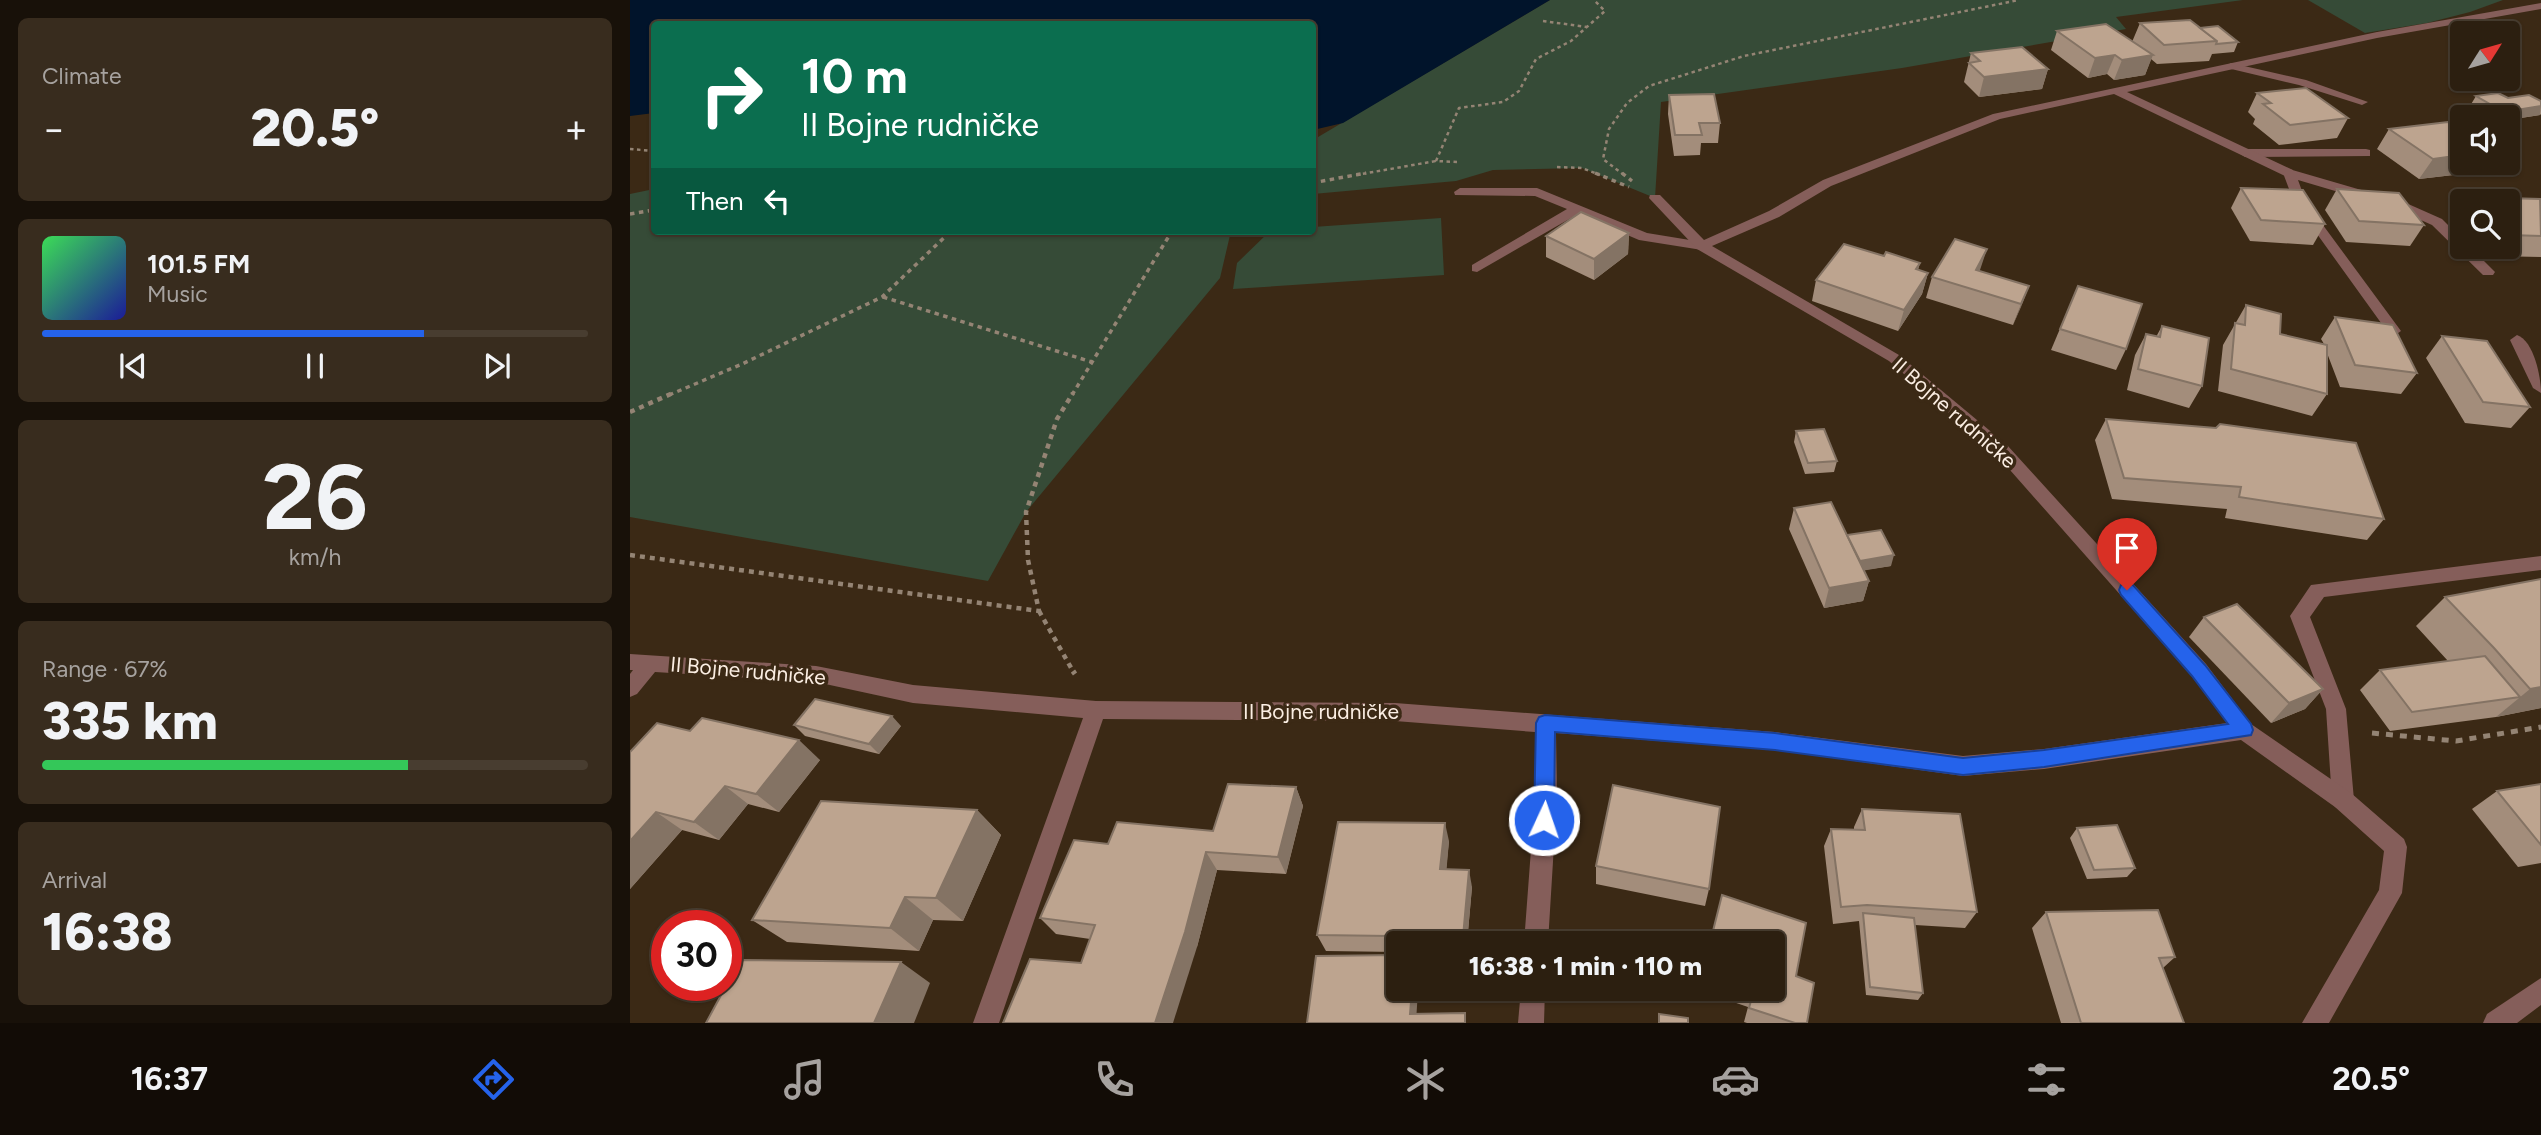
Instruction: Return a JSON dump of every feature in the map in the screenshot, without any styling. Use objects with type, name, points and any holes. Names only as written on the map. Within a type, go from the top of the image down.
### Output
[{"type":"street","points":[[1460,192],[1536,192],[1644,237],[1702,246],[1774,214],[1827,183],[1997,116],[2377,35],[2541,6]]},
{"type":"street","points":[[2231,66],[2302,82],[2362,102]]},
{"type":"street","points":[[2113,90],[2289,173],[2401,206],[2437,222],[2450,234]]},
{"type":"street","points":[[2245,153],[2366,153]]},
{"type":"street","points":[[2289,173],[2300,202],[2394,331]]},
{"type":"street","name":"II Bojne rudničke","points":[[1655,198],[1702,246],[1894,358],[2001,449],[2199,670],[2244,730],[2343,800],[2396,847],[2390,893],[2315,1023]]},
{"type":"street","points":[[1478,268],[1577,209]]},
{"type":"street","points":[[2476,259],[2488,272]]},
{"type":"street","points":[[2517,340],[2541,388]]},
{"type":"street","points":[[2343,800],[2336,709],[2300,616],[2318,590],[2541,563]]},
{"type":"street","name":"II Bojne rudničke","points":[[630,688],[640,663],[715,666],[816,674],[913,694],[1096,710],[1395,712],[1775,741],[1963,766],[2057,757],[2244,730]]},
{"type":"street","points":[[986,1023],[1096,710]]},
{"type":"street","points":[[1537,931],[1546,796],[1545,723]]},
{"type":"street","points":[[2496,1023],[2541,990]]},
{"type":"street","points":[[1531,1023],[1532,1001]]},
{"type":"path","points":[[1436,162],[1460,108],[1503,102],[1519,91],[1536,59],[1571,41],[1605,11],[1594,0]]},
{"type":"path","points":[[1655,198],[1603,159],[1609,129],[1627,103],[1649,86],[1744,56],[2019,0]]},
{"type":"path","points":[[1544,21],[1587,27]]},
{"type":"path","points":[[630,149],[651,151]]},
{"type":"path","points":[[1316,182],[1436,162],[1462,163]]},
{"type":"path","points":[[1555,167],[1582,168],[1655,198]]},
{"type":"path","points":[[630,214],[651,210]]},
{"type":"path","points":[[630,411],[740,365],[882,297],[947,235]]},
{"type":"path","points":[[1096,710],[1039,611],[1028,560],[1026,512],[1057,419],[1170,235]]},
{"type":"path","points":[[882,297],[1092,362]]},
{"type":"path","points":[[630,555],[1039,611]]},
{"type":"path","points":[[2336,730],[2456,741],[2541,727]]},
{"type":"green space","points":[[1550,0],[2243,0],[2116,17],[2126,29],[1902,68],[1661,102],[1655,198],[1582,168],[1493,170],[1456,181],[1316,194],[1316,138]]},
{"type":"green space","points":[[2308,0],[2503,0],[2427,23],[2365,33]]},
{"type":"green space","points":[[651,190],[651,235],[1230,235],[1220,278],[1026,512],[988,581],[630,517],[630,194]]},
{"type":"green space","points":[[1441,218],[1444,275],[1233,289],[1237,263],[1266,235],[1316,235],[1316,227]]},
{"type":"water","points":[[630,0],[1550,0],[1343,123],[1316,129],[1316,21],[651,21],[651,113],[630,116]]},
{"type":"building","points":[[2190,20],[2217,41],[2164,45],[2140,23]]},
{"type":"building","points":[[2106,24],[2153,55],[2122,60],[2115,55],[2095,58],[2057,31]]},
{"type":"building","points":[[2218,26],[2238,42],[2216,44],[2217,41],[2200,28]]},
{"type":"building","points":[[2022,47],[2048,69],[1984,77],[1969,63],[1980,61],[1971,53]]},
{"type":"building","points":[[2306,88],[2348,118],[2290,125],[2263,104],[2271,103],[2257,93]]},
{"type":"building","points":[[2498,93],[2508,98],[2529,95],[2541,101],[2541,106],[2520,109],[2520,105],[2492,105],[2476,96]]},
{"type":"building","points":[[1714,94],[1720,123],[1699,123],[1702,135],[1675,135],[1669,95]]},
{"type":"building","points":[[2448,122],[2450,157],[2433,159],[2389,129]]},
{"type":"building","points":[[2241,188],[2303,190],[2325,224],[2261,220]]},
{"type":"building","points":[[2337,189],[2399,193],[2424,225],[2359,221]]},
{"type":"building","points":[[2520,198],[2540,199],[2541,236],[2520,235]]},
{"type":"building","points":[[1581,212],[1629,233],[1594,259],[1546,236]]},
{"type":"building","points":[[1955,239],[1987,249],[1976,270],[2029,286],[2021,304],[1932,277]]},
{"type":"building","points":[[1844,244],[1884,256],[1886,252],[1920,263],[1916,269],[1928,273],[1904,310],[1816,280]]},
{"type":"building","points":[[2078,286],[2142,304],[2126,349],[2060,329]]},
{"type":"building","points":[[2246,305],[2281,314],[2280,334],[2327,345],[2327,394],[2231,369],[2235,323],[2245,325]]},
{"type":"building","points":[[2335,317],[2393,325],[2417,373],[2355,365]]},
{"type":"building","points":[[2162,326],[2209,338],[2202,386],[2138,369],[2146,334],[2160,337]]},
{"type":"building","points":[[2442,336],[2487,341],[2530,407],[2483,402]]},
{"type":"building","points":[[2106,419],[2216,428],[2220,424],[2356,443],[2384,519],[2239,497],[2241,487],[2124,478]]},
{"type":"building","points":[[1824,429],[1837,461],[1808,463],[1796,431]]},
{"type":"building","points":[[1831,502],[1869,581],[1829,588],[1794,508]]},
{"type":"building","points":[[1881,530],[1894,555],[1860,561],[1847,535]]},
{"type":"building","points":[[2541,579],[2541,687],[2530,689],[2445,597]]},
{"type":"building","points":[[2237,604],[2323,689],[2289,703],[2204,617]]},
{"type":"building","points":[[2485,656],[2520,697],[2412,712],[2380,670]]},
{"type":"building","points":[[815,699],[892,716],[869,744],[794,725]]},
{"type":"building","points":[[702,718],[799,740],[756,794],[725,786],[694,822],[656,812],[630,841],[630,752],[657,723],[690,731]]},
{"type":"building","points":[[1228,784],[1296,787],[1278,857],[1206,852],[1185,932],[1155,1023],[1003,1023],[1030,959],[1081,963],[1095,925],[1040,918],[1074,840],[1108,844],[1117,822],[1213,831]]},
{"type":"building","points":[[2541,784],[2541,845],[2497,791]]},
{"type":"building","points":[[1613,785],[1720,807],[1709,889],[1596,866]]},
{"type":"building","points":[[821,801],[977,810],[936,898],[905,897],[890,928],[752,920]]},
{"type":"building","points":[[1862,809],[1960,814],[1977,912],[1867,905],[1841,907],[1831,829],[1865,830]]},
{"type":"building","points":[[1338,822],[1445,823],[1440,869],[1469,870],[1464,931],[1386,931],[1386,936],[1317,935]]},
{"type":"building","points":[[2117,825],[2135,868],[2094,870],[2077,828]]},
{"type":"building","points":[[1722,895],[1806,923],[1796,976],[1814,983],[1807,1023],[1795,1023],[1749,1008],[1751,1001],[1785,1001],[1785,931],[1713,931]]},
{"type":"building","points":[[2158,910],[2175,957],[2159,958],[2184,1023],[2081,1023],[2046,912]]},
{"type":"building","points":[[1863,913],[1914,918],[1923,993],[1870,987]]},
{"type":"building","points":[[1386,955],[1386,1001],[1411,1001],[1410,1014],[1465,1013],[1465,1023],[1307,1023],[1316,956]]},
{"type":"building","points":[[742,960],[901,962],[874,1023],[706,1023],[718,1001],[742,1001]]},
{"type":"building","points":[[1659,1014],[1688,1018],[1688,1023],[1659,1023]]},
{"type":"route","points":[[1544,820],[1545,723],[1775,741],[1963,766],[2044,759],[2244,730],[2199,670],[2127,590]]}]
